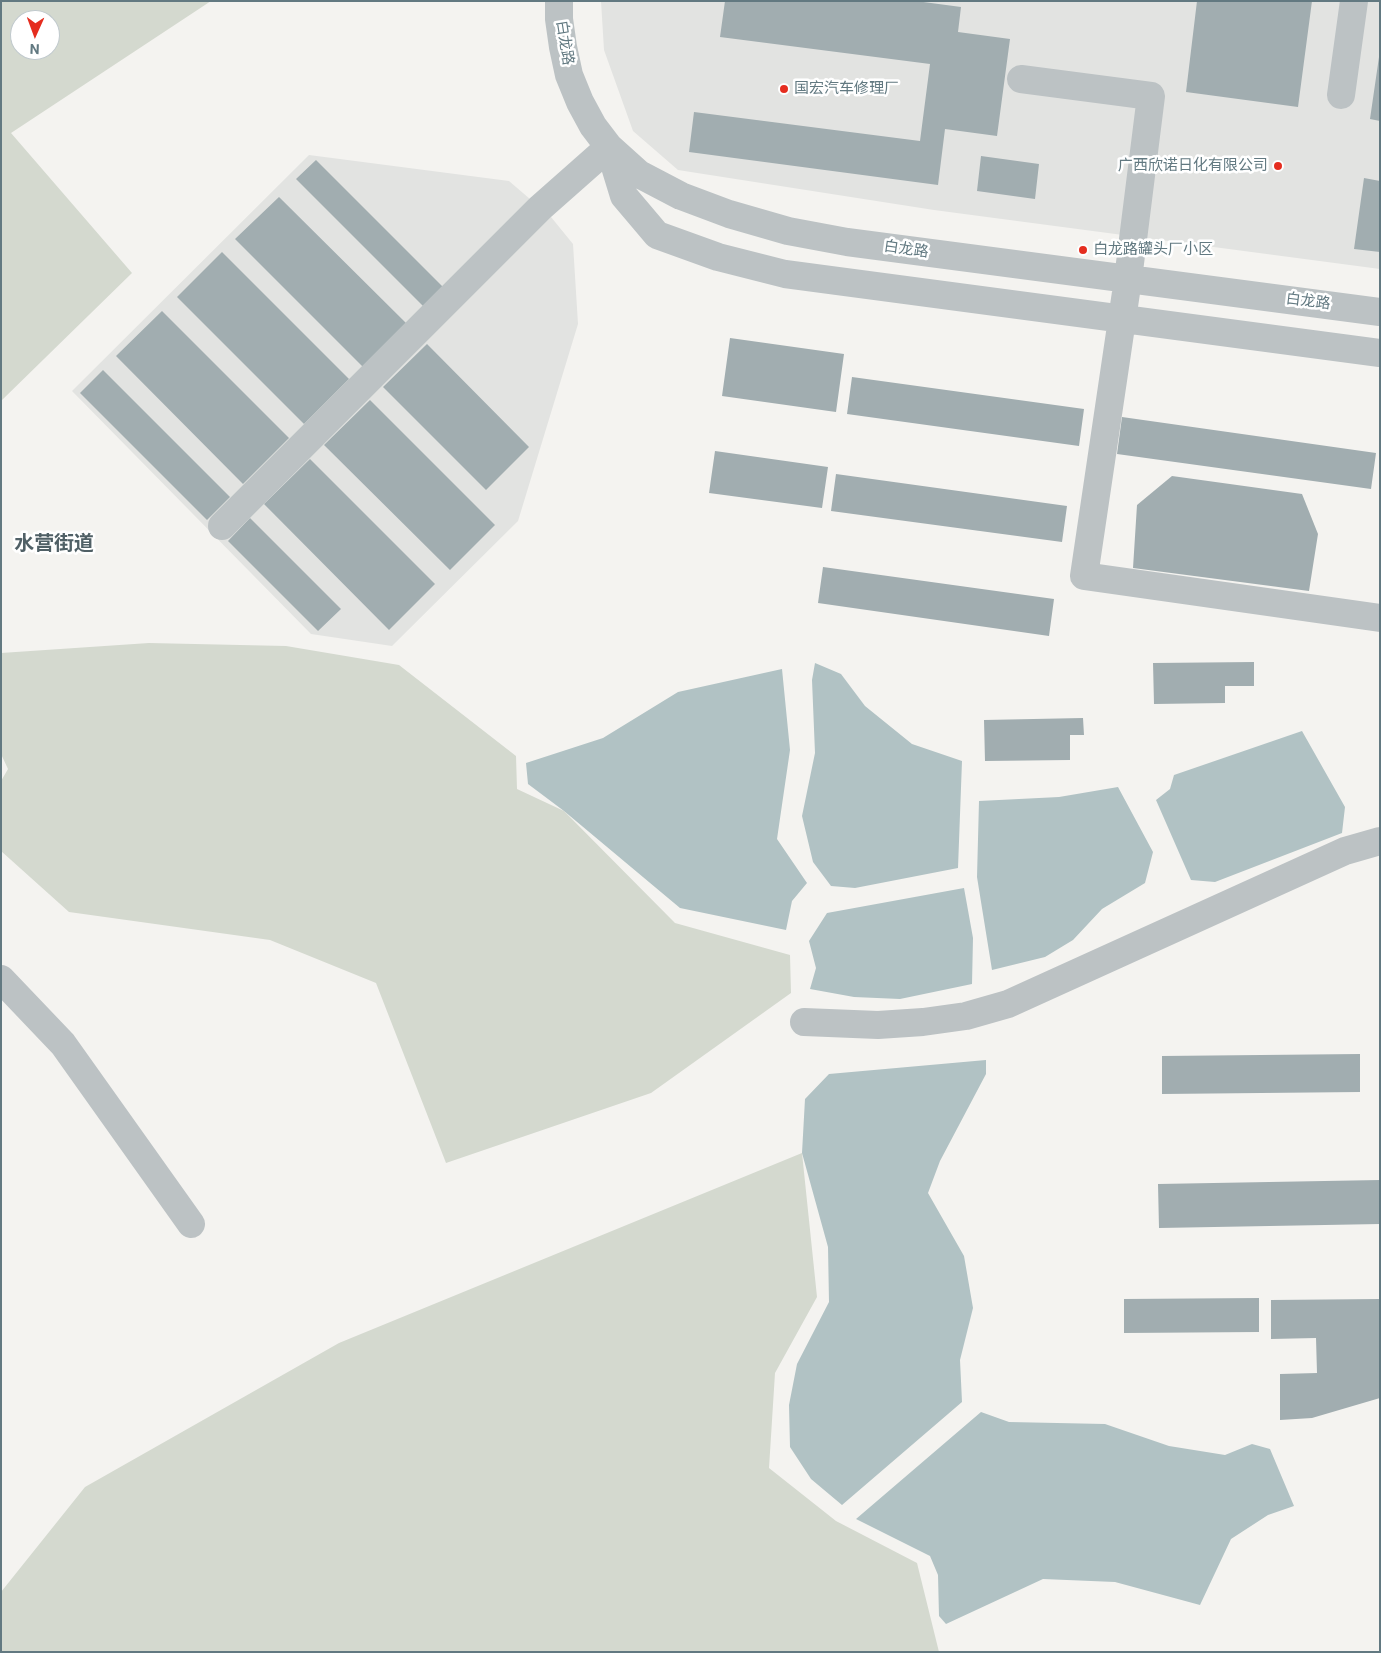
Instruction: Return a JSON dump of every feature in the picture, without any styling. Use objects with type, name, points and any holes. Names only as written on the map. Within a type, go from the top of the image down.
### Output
[{"type":"street","name":"白龙路","points":[[559,1],[559,19],[569,75],[580,102],[593,126],[609,147],[639,174],[681,196],[729,214],[788,231],[847,242],[1380,312]]},
{"type":"street","points":[[1341,95],[1354,1]]},
{"type":"street","points":[[1022,79],[1150,96],[1128,279],[1084,576],[1380,618]]},
{"type":"street","points":[[222,526],[540,208],[609,147],[624,196],[656,235],[718,257],[785,274],[1380,353]]},
{"type":"street","points":[[804,1022],[878,1025],[923,1022],[966,1016],[1008,1004],[1345,851],[1380,841]]},
{"type":"street","points":[[1,979],[63,1044],[191,1224]]},
{"type":"shaded area","points":[[1,1],[211,1],[11,133],[132,273],[1,401]]},
{"type":"shaded area","points":[[601,1],[1380,1],[1380,269],[934,210],[678,170],[633,131],[604,50]]},
{"type":"shaded area","points":[[309,155],[509,181],[551,217],[573,244],[578,324],[518,521],[392,646],[311,634],[72,391]]},
{"type":"shaded area","points":[[149,643],[286,646],[399,665],[516,756],[517,789],[564,811],[675,923],[790,955],[791,993],[651,1093],[446,1163],[376,983],[270,940],[69,912],[1,851],[1,781],[8,769],[1,754],[1,653]]},
{"type":"shaded area","points":[[815,663],[841,674],[865,706],[912,744],[962,761],[958,868],[855,888],[831,886],[813,862],[802,816],[815,753],[812,680]]},
{"type":"shaded area","points":[[782,669],[790,750],[777,839],[807,883],[792,901],[786,930],[680,908],[564,811],[528,784],[526,763],[603,738],[678,692]]},
{"type":"shaded area","points":[[1302,731],[1345,807],[1342,833],[1215,882],[1191,880],[1156,800],[1170,789],[1174,775]]},
{"type":"shaded area","points":[[1118,787],[1153,852],[1145,883],[1102,909],[1073,940],[1045,957],[992,970],[977,877],[979,801],[1059,797]]},
{"type":"shaded area","points":[[964,888],[973,938],[972,984],[900,999],[854,997],[810,989],[816,968],[809,941],[827,913]]},
{"type":"shaded area","points":[[986,1060],[986,1074],[940,1161],[928,1193],[964,1256],[973,1308],[960,1360],[962,1402],[842,1505],[811,1479],[790,1447],[789,1405],[797,1364],[829,1302],[828,1247],[802,1153],[805,1099],[829,1074]]},
{"type":"shaded area","points":[[802,1153],[817,1297],[775,1373],[769,1468],[836,1521],[917,1563],[939,1652],[1,1652],[1,1592],[85,1487],[339,1343]]},
{"type":"shaded area","points":[[981,1412],[1009,1422],[1105,1424],[1169,1446],[1225,1455],[1252,1444],[1270,1449],[1294,1506],[1268,1515],[1231,1539],[1200,1605],[1115,1582],[1043,1579],[946,1624],[939,1616],[938,1575],[930,1556],[856,1519]]},
{"type":"building","points":[[725,1],[916,1],[961,7],[958,32],[1010,39],[997,136],[945,129],[938,185],[689,152],[694,112],[920,141],[930,64],[720,37]]},
{"type":"building","points":[[1197,1],[1312,1],[1298,107],[1186,92]]},
{"type":"building","points":[[1380,57],[1380,121],[1370,119]]},
{"type":"building","points":[[981,156],[1039,164],[1035,199],[977,191]]},
{"type":"building","points":[[316,160],[443,287],[423,306],[296,179]]},
{"type":"building","points":[[1364,178],[1380,181],[1380,252],[1354,249]]},
{"type":"building","points":[[279,197],[406,323],[363,367],[235,239]]},
{"type":"building","points":[[222,252],[349,379],[304,424],[177,297]]},
{"type":"building","points":[[162,311],[289,438],[243,484],[116,356]]},
{"type":"building","points":[[730,338],[844,354],[836,412],[722,396]]},
{"type":"building","points":[[427,344],[529,447],[486,490],[383,387]]},
{"type":"building","points":[[103,370],[230,497],[207,520],[80,393]]},
{"type":"building","points":[[852,377],[1084,409],[1079,446],[847,414]]},
{"type":"building","points":[[370,400],[495,525],[450,570],[324,445]]},
{"type":"building","points":[[1122,417],[1376,453],[1371,489],[1117,454]]},
{"type":"building","points":[[715,451],[828,467],[822,508],[709,493]]},
{"type":"building","points":[[310,459],[435,584],[389,630],[264,504]]},
{"type":"building","points":[[836,474],[1067,506],[1062,542],[831,511]]},
{"type":"building","points":[[1172,476],[1302,494],[1318,534],[1309,591],[1133,568],[1137,505]]},
{"type":"building","points":[[250,518],[341,609],[318,631],[228,541]]},
{"type":"building","points":[[823,567],[1054,599],[1049,636],[818,603]]},
{"type":"building","points":[[1254,662],[1254,686],[1225,686],[1225,703],[1154,704],[1153,663]]},
{"type":"building","points":[[1083,718],[1084,735],[1070,735],[1070,760],[985,761],[984,720]]},
{"type":"building","points":[[1360,1054],[1360,1092],[1162,1094],[1162,1056]]},
{"type":"building","points":[[1380,1180],[1380,1224],[1159,1228],[1158,1184]]},
{"type":"building","points":[[1259,1298],[1259,1332],[1124,1333],[1124,1299]]},
{"type":"building","points":[[1380,1299],[1380,1398],[1312,1418],[1280,1420],[1280,1374],[1317,1373],[1316,1338],[1271,1339],[1271,1300]]},
{"type":"place","name":"国宏汽车修理厂","points":[[784,89]]},
{"type":"place","name":"广西欣诺日化有限公司","points":[[1278,166]]},
{"type":"place","name":"白龙路罐头厂小区","points":[[1083,250]]},
{"type":"district","name":"水营街道","points":[[54,545]]}]
